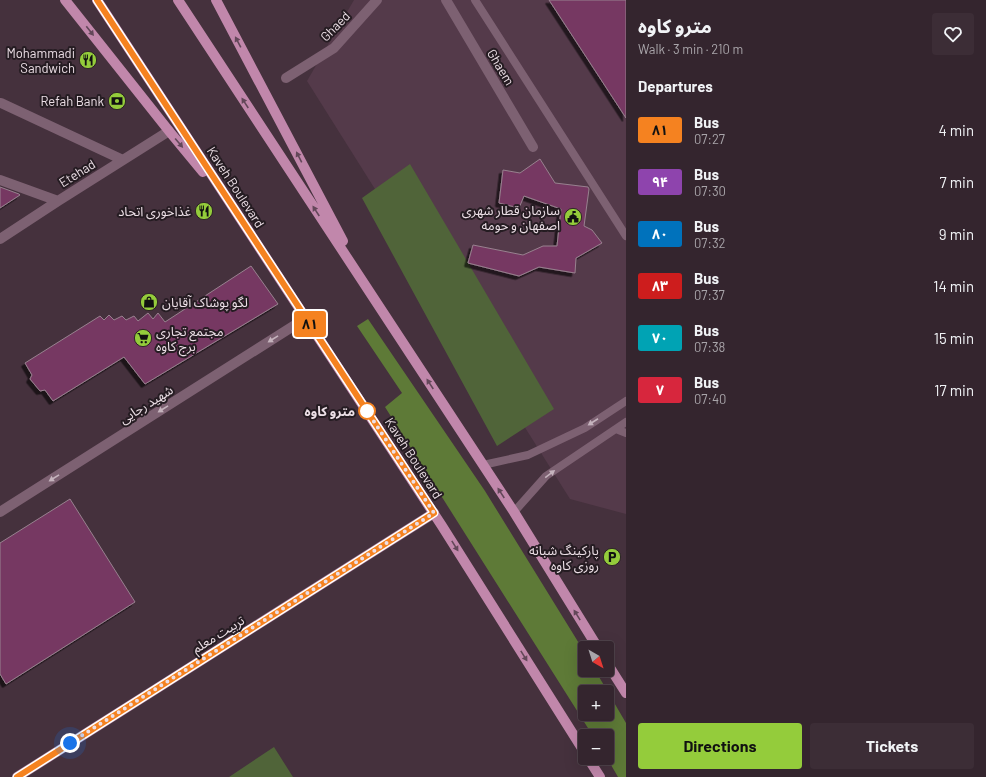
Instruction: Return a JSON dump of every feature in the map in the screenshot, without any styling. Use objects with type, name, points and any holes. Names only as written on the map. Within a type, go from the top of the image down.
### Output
[{"type":"main road","points":[[65,0],[169,132],[233,208]]},
{"type":"main road","name":"Kaveh Boulevard","points":[[97,0],[434,513],[578,742]]},
{"type":"main road","points":[[178,0],[514,512],[594,641]]},
{"type":"main road","points":[[216,0],[369,291]]},
{"type":"main road","points":[[614,674],[626,693]]},
{"type":"main road","points":[[592,765],[600,777]]},
{"type":"street","name":"Ghaed","points":[[286,78],[334,48],[377,0]]},
{"type":"street","name":"Ghaem","points":[[446,0],[533,147]]},
{"type":"street","points":[[1,103],[124,160]]},
{"type":"street","name":"Etehad","points":[[0,239],[169,132]]},
{"type":"street","points":[[0,180],[58,201]]},
{"type":"street","name":"شهید رجایی","points":[[0,512],[306,318]]},
{"type":"street","name":"تربیت معلم","points":[[17,777],[434,513]]},
{"type":"lane","points":[[475,0],[626,236]]},
{"type":"lane","points":[[483,465],[528,454],[585,428],[626,401]]},
{"type":"lane","points":[[514,512],[546,476],[626,422]]},
{"type":"lane","points":[[616,429],[626,433]]},
{"type":"shaded area","points":[[354,0],[626,0],[626,514],[570,499],[307,81]]},
{"type":"green space","points":[[410,164],[554,409],[497,446],[362,198]]},
{"type":"green space","points":[[368,319],[485,491],[578,642],[578,677],[599,677],[604,685],[578,685],[578,712],[385,407],[402,393],[357,326]]},
{"type":"green space","points":[[614,702],[626,723],[626,777],[618,777],[611,765],[614,765],[614,729],[589,729],[584,721],[614,721]]},
{"type":"green space","points":[[274,747],[293,777],[229,777]]},
{"type":"building","points":[[549,0],[626,0],[626,118]]},
{"type":"building","name":"سازمان قطار شهری اصفهان و حومه","points":[[540,159],[555,183],[588,187],[584,226],[592,230],[602,243],[576,258],[575,273],[539,267],[519,276],[468,263],[473,245],[523,255],[543,246],[557,246],[561,209],[524,196],[519,208],[499,203],[503,170],[520,173]]},
{"type":"building","points":[[0,187],[19,194],[20,195],[0,208]]},
{"type":"building","name":"مجتمع تجاری برج کاوه","points":[[251,266],[278,304],[145,384],[124,357],[53,401],[45,390],[40,391],[30,379],[32,375],[25,363],[100,316],[104,320],[109,315],[114,320],[122,316],[126,320],[134,316],[138,321],[148,313],[153,319],[158,313],[165,322]]},
{"type":"building","points":[[70,499],[135,602],[6,684],[0,674],[0,543]]},
{"type":"bus line","name":"۸۱","points":[[17,777],[434,513],[97,0]]},
{"type":"place","name":"Mohammadi Sandwich","points":[[88,60]]},
{"type":"place","name":"Refah Bank","points":[[117,101]]},
{"type":"place","name":"غذاخوری اتحاد","points":[[204,211]]},
{"type":"place","name":"سازمان قطار شهری اصفهان و حومه","points":[[573,217]]},
{"type":"place","name":"لگو پوشاک آقایان","points":[[149,302]]},
{"type":"place","name":"مجتمع تجاری برج کاوه","points":[[143,338]]},
{"type":"place","name":"مترو کاوه","points":[[367,411]]},
{"type":"place","name":"پارکینگ شبانه روزی کاوه","points":[[612,557]]},
{"type":"route","points":[[70,743],[434,513],[367,411]]}]
